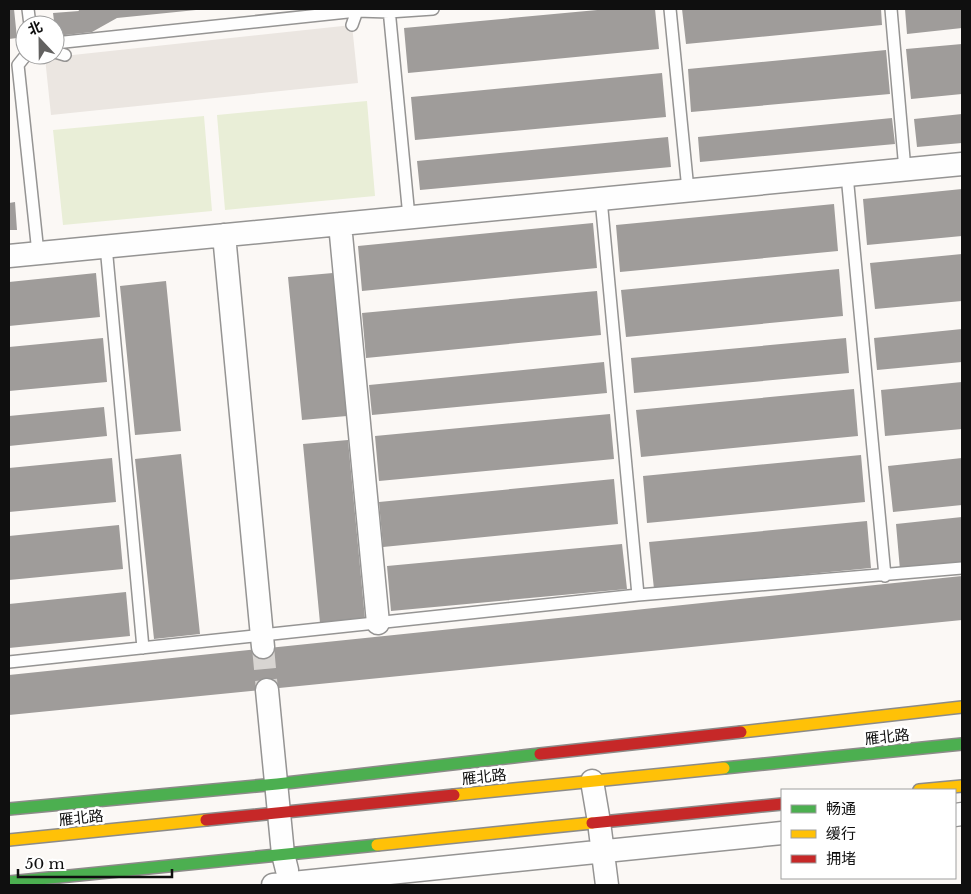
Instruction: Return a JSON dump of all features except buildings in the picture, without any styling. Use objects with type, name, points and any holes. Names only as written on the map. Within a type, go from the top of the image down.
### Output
[{"type":"main road","points":[[9,809],[276,784],[962,707]]},
{"type":"main road","name":"雁北路","points":[[9,840],[962,744]]},
{"type":"main road","points":[[930,789],[962,786]]},
{"type":"main road","points":[[9,882],[781,804]]},
{"type":"street","points":[[9,256],[962,164]]},
{"type":"street","points":[[340,224],[378,624]]},
{"type":"street","points":[[224,235],[263,642]]},
{"type":"street","points":[[267,690],[284,854],[282,884],[781,833]]},
{"type":"street","points":[[592,782],[607,885]]},
{"type":"lane","points":[[65,42],[357,11],[433,9]]},
{"type":"lane","points":[[670,9],[688,190]]},
{"type":"lane","points":[[891,9],[905,170]]},
{"type":"lane","points":[[389,10],[409,217]]},
{"type":"lane","points":[[352,25],[357,11]]},
{"type":"lane","points":[[18,65],[38,253]]},
{"type":"lane","points":[[847,175],[885,576]]},
{"type":"lane","points":[[601,199],[638,595]]},
{"type":"lane","points":[[106,246],[143,648]]},
{"type":"lane","points":[[9,662],[143,648],[263,642],[378,624],[638,595],[885,576],[962,568]]},
{"type":"green space","points":[[367,101],[375,196],[225,210],[217,115]]},
{"type":"green space","points":[[204,116],[212,211],[63,225],[53,130]]},
{"type":"shaded area","points":[[352,25],[358,83],[51,115],[46,65],[65,65],[65,56]]},
{"type":"tunnel","points":[[263,647],[267,690]]},
{"type":"traffic: fast","points":[[724,768],[962,744]]},
{"type":"traffic: fast","points":[[9,809],[277,784],[540,754]]},
{"type":"traffic: fast","points":[[9,882],[377,845]]},
{"type":"traffic: slow","points":[[741,732],[962,707]]},
{"type":"traffic: slow","points":[[454,795],[724,768]]},
{"type":"traffic: slow","points":[[930,789],[962,786]]},
{"type":"traffic: slow","points":[[9,840],[206,820]]},
{"type":"traffic: slow","points":[[377,845],[592,823]]},
{"type":"traffic: jam","points":[[540,754],[741,732]]},
{"type":"traffic: jam","points":[[206,820],[454,795]]},
{"type":"traffic: jam","points":[[592,823],[781,804]]}]
